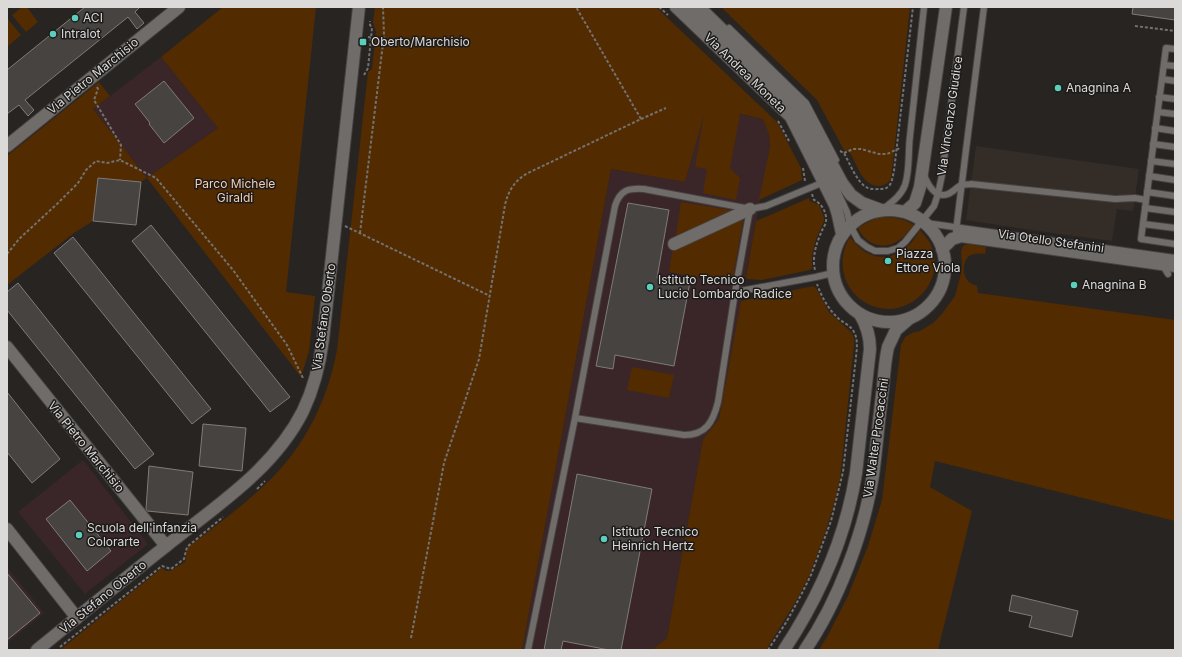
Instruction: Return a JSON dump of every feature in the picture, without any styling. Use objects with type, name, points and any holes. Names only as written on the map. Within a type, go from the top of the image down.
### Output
[{"type":"street","name":"Via Pietro Marchisio","points":[[7,146],[179,7]]},
{"type":"street","name":"Via Stefano Oberto","points":[[37,650],[234,492],[263,465],[282,444],[303,412],[316,375],[323,338],[359,7]]},
{"type":"street","name":"Via Andrea Moneta","points":[[676,7],[739,51]]},
{"type":"street","name":"Via Andrea Moneta","points":[[699,7],[757,69],[802,108],[850,195],[858,200],[882,209]]},
{"type":"street","name":"Via Vincenzo Giudice","points":[[906,212],[915,203],[920,187],[946,7]]},
{"type":"street","name":"Via Andrea Moneta","points":[[757,69],[791,117],[846,229]]},
{"type":"street","points":[[674,244],[750,209]]},
{"type":"street","points":[[882,209],[894,209],[906,212],[924,222],[936,234],[945,259],[945,269],[940,290],[928,306],[910,318],[886,322],[873,320],[860,314],[842,297],[836,286],[833,273],[832,265],[834,249],[846,229],[861,218],[882,209]]},
{"type":"street","name":"Via Otello Stefanini","points":[[952,239],[961,236],[1169,267]]},
{"type":"street","points":[[942,249],[952,239]]},
{"type":"street","name":"Via Walter Procaccini","points":[[784,650],[803,619],[826,573],[838,543],[852,492],[856,472],[870,350],[868,331],[860,314]]},
{"type":"street","name":"Via Walter Procaccini","points":[[804,650],[819,627],[833,599],[856,542],[873,475],[887,350],[896,330],[910,318]]},
{"type":"street","name":"Via Pietro Marchisio","points":[[7,347],[166,546]]},
{"type":"street","points":[[7,529],[77,618]]},
{"type":"lane","name":"Via Andrea Moneta","points":[[688,7],[739,51],[798,114],[847,212],[846,229]]},
{"type":"lane","name":"Via Andrea Moneta","points":[[707,7],[739,51]]},
{"type":"lane","points":[[882,209],[898,197],[907,179],[924,7]]},
{"type":"lane","name":"Via Vincenzo Giudice","points":[[924,222],[934,206],[938,194],[964,7]]},
{"type":"lane","points":[[952,239],[957,228],[984,7]]},
{"type":"lane","points":[[1175,49],[1166,48],[1141,239],[1175,244]]},
{"type":"lane","points":[[1164,65],[1175,66]]},
{"type":"lane","points":[[1162,79],[1175,81]]},
{"type":"lane","points":[[1159,97],[1175,99]]},
{"type":"lane","points":[[1158,112],[1175,114]]},
{"type":"lane","points":[[1155,128],[1175,131]]},
{"type":"lane","points":[[1153,144],[1175,147]]},
{"type":"lane","points":[[1151,160],[1175,164]]},
{"type":"lane","points":[[922,170],[929,186],[938,194],[948,194],[962,185],[971,184],[1114,199],[1135,198],[1146,200]]},
{"type":"lane","points":[[1149,176],[1175,180]]},
{"type":"lane","points":[[528,650],[576,418],[615,206],[620,194],[632,188],[644,189],[750,209],[766,206],[824,182]]},
{"type":"lane","points":[[1147,192],[1175,196]]},
{"type":"lane","points":[[1145,208],[1175,212]]},
{"type":"lane","points":[[576,418],[684,434],[695,434],[704,429],[711,422],[718,402],[735,292],[750,209]]},
{"type":"lane","points":[[846,229],[867,247],[875,251],[885,251],[893,250],[903,244],[924,222]]},
{"type":"lane","name":"Via Otello Stefanini","points":[[924,222],[1169,267]]},
{"type":"lane","points":[[1143,224],[1175,228]]},
{"type":"lane","points":[[735,292],[833,273]]},
{"type":"path","points":[[360,233],[383,40],[383,7]]},
{"type":"path","points":[[576,7],[641,119]]},
{"type":"path","points":[[900,148],[896,150],[887,154],[879,154],[861,149],[853,149],[844,153],[859,180],[866,187],[884,189],[889,187],[892,182],[896,150],[913,7]]},
{"type":"path","points":[[363,81],[364,74],[368,68],[372,28],[370,25],[370,14]]},
{"type":"path","points":[[1135,26],[1175,31]]},
{"type":"path","points":[[370,38],[383,40]]},
{"type":"path","points":[[91,78],[98,89],[94,100],[121,145],[120,160]]},
{"type":"path","points":[[411,638],[444,463],[479,359],[508,194],[513,185],[528,173],[666,108]]},
{"type":"path","points":[[776,119],[782,126],[789,141]]},
{"type":"path","points":[[7,254],[19,239],[78,183],[86,170],[96,161],[107,163],[120,160],[156,178],[233,270],[287,345],[310,394]]},
{"type":"path","points":[[803,166],[806,182]]},
{"type":"path","points":[[811,194],[814,200],[819,202],[822,206],[826,220],[816,245],[814,256],[815,272]]},
{"type":"path","points":[[336,221],[490,296]]},
{"type":"path","points":[[346,234],[347,227]]},
{"type":"path","points":[[768,650],[795,608],[811,575],[831,521],[843,472],[856,356],[856,339],[852,329],[834,314],[825,303],[817,283]]},
{"type":"path","points":[[256,489],[269,476]]},
{"type":"path","points":[[56,650],[162,566],[171,569],[184,559],[187,547],[223,517]]},
{"type":"shaded area","points":[[161,57],[218,128],[147,178],[93,109]]},
{"type":"shaded area","points":[[705,108],[764,119],[769,134],[770,147],[719,419],[703,439],[667,638],[652,650],[522,650],[611,169],[685,182]]},
{"type":"shaded area","points":[[976,146],[1139,169],[1133,211],[1117,209],[1112,241],[966,220]]},
{"type":"shaded area","points":[[83,460],[148,544],[85,594],[18,512]]},
{"type":"shaded area","points":[[7,567],[44,613],[7,643]]},
{"type":"green space","points":[[22,7],[27,7],[38,22],[26,32],[12,15]]},
{"type":"green space","name":"Parco Michele Giraldi","points":[[223,7],[316,7],[286,292],[315,296],[309,351],[301,377],[147,178],[218,128],[161,57]]},
{"type":"green space","points":[[375,7],[656,7],[777,122],[801,168],[802,180],[759,200],[770,147],[769,134],[763,119],[740,114],[730,168],[740,178],[736,200],[703,193],[707,169],[695,167],[704,114],[685,182],[611,169],[522,650],[60,650],[162,568],[166,571],[170,571],[185,562],[188,547],[263,487],[285,463],[306,434],[322,402],[337,350],[368,72],[372,69],[376,31],[373,22]]},
{"type":"green space","points":[[721,7],[910,7],[891,179],[889,182],[880,186],[874,185],[862,176],[852,156],[849,152],[844,150],[817,100]]},
{"type":"green space","points":[[7,18],[21,35],[7,47]]},
{"type":"green space","points":[[99,82],[110,96],[93,109],[147,178],[141,182],[98,178],[93,221],[74,233],[7,285],[7,156]]},
{"type":"green space","points":[[809,198],[810,201],[819,205],[824,217],[812,256],[812,268],[810,270],[762,280],[747,279],[746,277],[756,221]]},
{"type":"green space","points":[[681,202],[736,211],[675,241]]},
{"type":"green space","points":[[744,214],[732,283],[669,272],[673,247]]},
{"type":"green space","points":[[880,217],[898,218],[914,225],[903,238],[892,244],[881,246],[870,242],[861,234],[858,228]]},
{"type":"green space","name":"Piazza Ettore Viola","points":[[920,230],[931,245],[935,260],[933,274],[928,286],[919,297],[908,304],[895,308],[880,308],[866,303],[852,291],[846,281],[843,269],[845,247],[850,237],[862,250],[869,254],[883,257],[899,253],[907,247]]},
{"type":"green space","points":[[967,244],[986,247],[985,254],[973,254],[969,256],[964,265],[965,276],[970,283],[977,286],[978,293],[1175,320],[1175,521],[935,461],[930,487],[972,511],[938,650],[819,650],[848,596],[868,546],[882,500],[901,345],[905,337],[920,331],[933,323],[955,296],[961,274],[961,252],[963,246]]},
{"type":"green space","points":[[813,286],[816,288],[829,312],[852,333],[854,345],[840,479],[826,530],[809,576],[796,601],[766,650],[652,650],[667,638],[703,439],[719,419],[741,301]]},
{"type":"green space","points":[[632,367],[674,375],[669,398],[627,390]]},
{"type":"building","points":[[85,7],[140,7],[135,12],[144,23],[137,29],[128,17],[25,100],[34,110],[28,116],[19,105],[7,114],[7,70]]},
{"type":"building","points":[[1133,7],[1175,7],[1175,20],[1132,14]]},
{"type":"building","points":[[164,81],[194,118],[164,143],[135,104]]},
{"type":"building","points":[[98,178],[141,182],[136,225],[93,221]]},
{"type":"building","name":"Istituto Tecnico Lucio Lombardo Radice","points":[[628,203],[669,210],[657,278],[690,282],[674,366],[615,355],[613,369],[596,366]]},
{"type":"building","points":[[151,225],[290,397],[270,412],[132,241]]},
{"type":"building","points":[[73,237],[211,409],[192,424],[54,253]]},
{"type":"building","points":[[18,283],[154,454],[135,469],[7,310],[7,292]]},
{"type":"building","points":[[7,392],[60,459],[32,483],[7,452]]},
{"type":"building","points":[[203,424],[246,428],[242,471],[199,466]]},
{"type":"building","points":[[149,466],[193,472],[188,515],[147,511]]},
{"type":"building","name":"Istituto Tecnico Heinrich Hertz","points":[[577,474],[652,489],[621,650],[609,650],[563,641],[561,650],[544,650]]},
{"type":"building","name":"Scuola dell'infanzia Colorarte","points":[[70,500],[111,551],[87,571],[46,519]]},
{"type":"building","points":[[7,573],[40,613],[7,640]]},
{"type":"building","points":[[1012,595],[1078,611],[1072,637],[1029,627],[1032,616],[1009,611]]},
{"type":"place","name":"ACI","points":[[75,18]]},
{"type":"place","name":"Intralot","points":[[53,34]]},
{"type":"place","name":"Oberto/Marchisio","points":[[363,42]]},
{"type":"place","name":"Anagnina A","points":[[1058,88]]},
{"type":"place","name":"Piazza Ettore Viola","points":[[888,261]]},
{"type":"place","name":"Anagnina B","points":[[1074,285]]},
{"type":"place","name":"Istituto Tecnico Lucio Lombardo Radice","points":[[650,287]]},
{"type":"place","name":"Scuola dell'infanzia Colorarte","points":[[79,535]]},
{"type":"place","name":"Istituto Tecnico Heinrich Hertz","points":[[604,539]]}]
